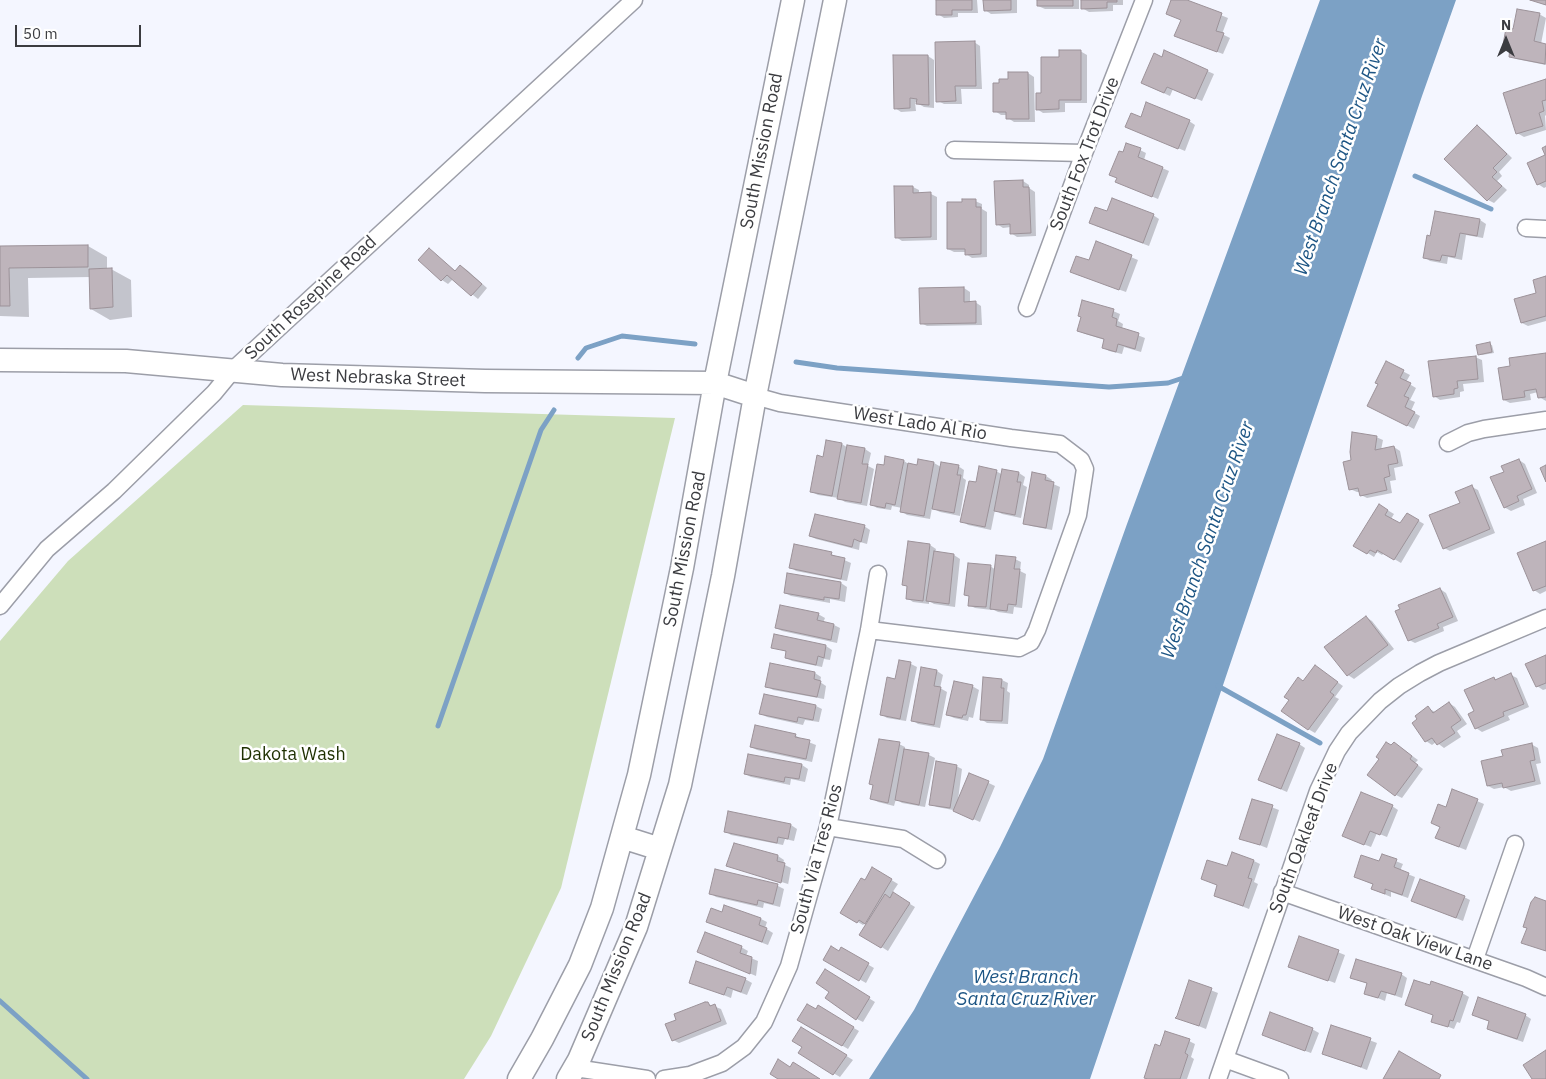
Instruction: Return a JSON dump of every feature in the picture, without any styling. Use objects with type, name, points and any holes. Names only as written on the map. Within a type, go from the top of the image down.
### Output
[{"type":"main road","name":"South Mission Road","points":[[519,1079],[580,965],[602,908],[639,775],[680,577],[716,383],[793,0]]},
{"type":"main road","name":"South Mission Road","points":[[571,1074],[636,927],[680,785],[723,576],[755,396],[835,0]]},
{"type":"main road","name":"West Nebraska Street","points":[[0,360],[126,361],[282,375],[716,383],[755,396]]},
{"type":"main road","points":[[622,837],[660,848]]},
{"type":"street","name":"South Rosepine Road","points":[[0,606],[48,549],[114,491],[214,393],[233,370],[634,0]]},
{"type":"street","name":"South Fox Trot Drive","points":[[1027,308],[1084,153],[1144,0]]},
{"type":"street","points":[[954,150],[1084,153]]},
{"type":"street","points":[[1526,228],[1546,229]]},
{"type":"street","name":"West Lado Al Rio","points":[[755,396],[784,404],[1060,444],[1081,460],[1085,469],[1078,515],[1031,642],[1019,648],[869,630]]},
{"type":"street","points":[[1448,443],[1468,433],[1484,429],[1546,420]]},
{"type":"street","name":"South Via Tres Rios","points":[[664,1079],[690,1075],[722,1063],[744,1047],[764,1022],[789,966],[828,827],[869,630],[878,574]]},
{"type":"street","name":"South Oakleaf Drive","points":[[1218,1079],[1282,892],[1326,771],[1337,751],[1364,716],[1399,686],[1439,663],[1546,618]]},
{"type":"street","points":[[828,827],[903,839],[937,860]]},
{"type":"street","points":[[1475,959],[1515,844]]},
{"type":"street","name":"West Oak View Lane","points":[[1282,892],[1475,959],[1546,987]]},
{"type":"street","points":[[1225,1059],[1280,1079]]},
{"type":"street","points":[[571,1074],[647,1079]]},
{"type":"green space","name":"Dakota Wash","points":[[243,405],[675,418],[561,888],[491,1036],[464,1079],[0,1079],[0,641],[68,561]]},
{"type":"water","name":"West Branch Santa Cruz River","points":[[1320,0],[1456,0],[1090,1079],[869,1079],[914,1010],[1000,847],[1043,759],[1127,524]]},
{"type":"building","points":[[936,0],[972,0],[972,10],[952,10],[952,15],[936,15]]},
{"type":"building","points":[[983,0],[1011,0],[1011,10],[984,11]]},
{"type":"building","points":[[1037,0],[1073,0],[1073,6],[1037,6]]},
{"type":"building","points":[[1081,0],[1117,0],[1117,2],[1107,2],[1107,8],[1081,9]]},
{"type":"building","points":[[1171,0],[1187,0],[1222,13],[1216,31],[1224,33],[1217,52],[1174,36],[1181,20],[1166,14]]},
{"type":"building","points":[[1530,0],[1546,0],[1546,5]]},
{"type":"building","points":[[1517,9],[1540,13],[1534,41],[1546,44],[1545,64],[1509,57],[1510,47],[1503,45],[1506,28],[1513,29]]},
{"type":"building","points":[[975,41],[976,86],[955,86],[956,101],[936,102],[935,42]]},
{"type":"building","points":[[1059,50],[1081,50],[1081,100],[1059,100],[1059,109],[1036,110],[1036,93],[1041,93],[1041,57],[1059,57]]},
{"type":"building","points":[[1164,50],[1208,70],[1195,99],[1167,87],[1164,93],[1141,83],[1154,53],[1162,57]]},
{"type":"building","points":[[893,55],[928,55],[929,105],[916,104],[917,99],[910,98],[910,108],[894,109]]},
{"type":"building","points":[[1008,72],[1028,72],[1029,119],[1006,119],[1006,112],[993,112],[993,83],[999,83],[999,79],[1008,79]]},
{"type":"building","points":[[1546,79],[1546,100],[1542,101],[1544,111],[1539,113],[1543,126],[1516,134],[1503,93]]},
{"type":"building","points":[[1146,102],[1190,120],[1178,149],[1125,127],[1131,113],[1141,117]]},
{"type":"building","points":[[1477,125],[1507,154],[1493,168],[1497,172],[1492,177],[1502,186],[1487,201],[1444,159]]},
{"type":"building","points":[[1126,143],[1141,148],[1138,157],[1163,167],[1152,197],[1115,182],[1117,178],[1109,175],[1119,151],[1123,152]]},
{"type":"building","points":[[1546,146],[1546,181],[1537,185],[1527,163],[1545,155],[1542,148]]},
{"type":"building","points":[[1023,180],[1023,187],[1029,187],[1031,233],[1010,234],[1010,224],[996,225],[994,181]]},
{"type":"building","points":[[894,186],[913,186],[913,193],[931,192],[931,237],[895,238]]},
{"type":"building","points":[[1112,198],[1154,214],[1143,243],[1089,223],[1095,207],[1107,211]]},
{"type":"building","points":[[962,199],[976,199],[976,207],[981,207],[981,254],[965,255],[965,249],[947,249],[947,202],[962,202]]},
{"type":"building","points":[[1435,211],[1480,219],[1477,236],[1460,233],[1455,257],[1442,255],[1440,261],[1423,258],[1427,235],[1430,236]]},
{"type":"building","points":[[1096,241],[1132,255],[1119,290],[1070,272],[1076,256],[1089,260]]},
{"type":"building","points":[[88,245],[88,267],[9,268],[10,306],[0,306],[0,246]]},
{"type":"building","points":[[429,248],[455,271],[460,265],[482,284],[471,296],[447,275],[441,281],[418,260]]},
{"type":"building","points":[[112,268],[113,307],[90,309],[89,269]]},
{"type":"building","points":[[1546,276],[1546,316],[1521,323],[1514,299],[1536,293],[1533,280]]},
{"type":"building","points":[[964,287],[964,302],[976,301],[976,323],[920,324],[919,288]]},
{"type":"building","points":[[1082,300],[1114,309],[1112,317],[1117,319],[1116,326],[1139,333],[1135,349],[1118,344],[1116,352],[1102,348],[1104,339],[1077,331],[1081,317],[1078,316]]},
{"type":"building","points":[[1490,342],[1492,352],[1478,355],[1476,345]]},
{"type":"building","points":[[1546,353],[1546,397],[1538,398],[1536,389],[1524,391],[1525,397],[1503,400],[1498,368],[1510,366],[1509,358]]},
{"type":"building","points":[[1476,356],[1478,379],[1457,381],[1458,388],[1454,389],[1454,394],[1433,397],[1428,361]]},
{"type":"building","points":[[1386,361],[1404,370],[1400,378],[1411,383],[1404,396],[1409,398],[1405,407],[1415,412],[1407,426],[1367,406],[1378,384],[1375,383]]},
{"type":"building","points":[[1352,432],[1377,436],[1375,450],[1394,446],[1398,463],[1388,465],[1390,476],[1384,478],[1387,490],[1360,496],[1358,488],[1349,490],[1343,462],[1351,460]]},
{"type":"building","points":[[826,440],[842,443],[832,496],[810,492],[817,455],[823,457]]},
{"type":"building","points":[[847,445],[865,448],[862,464],[868,464],[861,503],[837,499]]},
{"type":"building","points":[[885,456],[904,460],[895,505],[886,503],[885,508],[870,505],[877,464],[884,465]]},
{"type":"building","points":[[918,459],[934,462],[924,516],[900,512],[908,463],[917,465]]},
{"type":"building","points":[[1519,459],[1532,489],[1517,496],[1519,501],[1504,508],[1490,477],[1504,472],[1501,466]]},
{"type":"building","points":[[941,462],[959,465],[957,475],[961,475],[954,513],[932,509]]},
{"type":"building","points":[[1546,465],[1546,482],[1540,468]]},
{"type":"building","points":[[979,466],[997,470],[985,527],[960,522],[969,481],[976,482]]},
{"type":"building","points":[[1002,469],[1019,472],[1017,482],[1021,482],[1015,515],[994,511]]},
{"type":"building","points":[[1032,472],[1046,475],[1045,480],[1054,482],[1046,528],[1023,524]]},
{"type":"building","points":[[1472,485],[1490,529],[1443,549],[1429,515],[1460,503],[1455,492]]},
{"type":"building","points":[[1379,504],[1388,510],[1385,515],[1400,523],[1407,513],[1419,520],[1394,560],[1377,550],[1376,553],[1370,550],[1367,554],[1353,546]]},
{"type":"building","points":[[815,514],[865,525],[861,542],[854,539],[852,547],[809,536]]},
{"type":"building","points":[[908,541],[930,544],[923,601],[906,599],[907,586],[902,585]]},
{"type":"building","points":[[1546,541],[1546,586],[1533,591],[1517,553]]},
{"type":"building","points":[[794,544],[832,552],[831,555],[845,558],[841,579],[789,568]]},
{"type":"building","points":[[934,551],[954,554],[949,604],[926,601]]},
{"type":"building","points":[[996,555],[1016,557],[1014,569],[1020,569],[1016,605],[1008,604],[1007,611],[990,609]]},
{"type":"building","points":[[968,563],[991,565],[986,607],[968,606],[969,596],[964,595]]},
{"type":"building","points":[[787,573],[841,582],[839,599],[824,597],[824,600],[784,593]]},
{"type":"building","points":[[1440,588],[1453,617],[1437,624],[1439,628],[1408,641],[1395,611],[1400,609],[1398,605]]},
{"type":"building","points":[[780,605],[819,613],[817,620],[834,624],[831,640],[775,628]]},
{"type":"building","points":[[1366,616],[1388,645],[1347,676],[1324,647]]},
{"type":"building","points":[[774,634],[826,645],[824,658],[818,656],[816,665],[785,658],[786,651],[771,648]]},
{"type":"building","points":[[1546,655],[1546,683],[1536,687],[1525,664]]},
{"type":"building","points":[[899,660],[911,662],[900,719],[880,715],[887,677],[895,679]]},
{"type":"building","points":[[770,663],[815,672],[814,679],[821,681],[817,697],[765,687]]},
{"type":"building","points":[[1315,665],[1338,682],[1330,692],[1334,695],[1308,730],[1281,711],[1289,700],[1284,697],[1298,677],[1303,681]]},
{"type":"building","points":[[921,667],[937,670],[934,686],[941,687],[934,725],[911,721]]},
{"type":"building","points":[[1511,673],[1524,704],[1503,712],[1504,716],[1475,729],[1468,714],[1474,711],[1464,690],[1494,677],[1495,680]]},
{"type":"building","points":[[983,677],[1002,679],[1001,688],[1004,688],[1002,721],[980,720]]},
{"type":"building","points":[[954,681],[973,685],[966,715],[963,715],[962,718],[946,715]]},
{"type":"building","points":[[764,694],[816,705],[813,720],[798,717],[797,722],[759,714]]},
{"type":"building","points":[[1449,702],[1461,720],[1451,727],[1455,733],[1437,745],[1432,738],[1425,742],[1412,723],[1417,719],[1415,716],[1428,706],[1433,713]]},
{"type":"building","points":[[755,725],[796,734],[795,737],[810,740],[806,759],[750,747]]},
{"type":"building","points":[[1277,734],[1300,743],[1281,789],[1258,780]]},
{"type":"building","points":[[879,739],[900,742],[888,803],[870,799],[873,785],[869,784]]},
{"type":"building","points":[[1386,742],[1391,745],[1394,742],[1412,756],[1410,759],[1418,765],[1395,796],[1367,775],[1379,759],[1376,757]]},
{"type":"building","points":[[1532,743],[1535,760],[1530,761],[1535,781],[1503,788],[1502,783],[1487,786],[1481,761],[1503,756],[1501,750]]},
{"type":"building","points":[[904,749],[929,753],[919,805],[895,800]]},
{"type":"building","points":[[748,754],[802,764],[799,779],[785,777],[784,782],[744,774]]},
{"type":"building","points":[[936,761],[957,765],[950,808],[929,805]]},
{"type":"building","points":[[969,773],[989,781],[973,820],[953,811]]},
{"type":"building","points":[[1452,789],[1478,799],[1459,847],[1435,838],[1440,827],[1431,823],[1438,804],[1446,807]]},
{"type":"building","points":[[1361,792],[1393,805],[1380,835],[1370,831],[1364,845],[1342,836]]},
{"type":"building","points":[[1252,799],[1273,805],[1260,845],[1239,839]]},
{"type":"building","points":[[728,811],[791,824],[788,839],[778,837],[777,843],[724,832]]},
{"type":"building","points":[[734,843],[778,855],[777,861],[785,863],[781,883],[726,866]]},
{"type":"building","points":[[1232,852],[1254,860],[1248,878],[1252,879],[1243,906],[1214,896],[1217,885],[1201,879],[1207,860],[1227,866]]},
{"type":"building","points":[[1382,854],[1397,859],[1394,867],[1409,873],[1402,895],[1385,889],[1385,894],[1371,889],[1373,884],[1354,877],[1361,855],[1379,861]]},
{"type":"building","points":[[872,867],[892,879],[865,924],[859,920],[857,923],[840,913],[861,878],[865,880]]},
{"type":"building","points":[[715,869],[778,884],[773,904],[758,900],[757,905],[709,894]]},
{"type":"building","points":[[1420,879],[1465,896],[1456,918],[1411,901]]},
{"type":"building","points":[[893,892],[910,903],[881,948],[859,935],[885,894],[890,898]]},
{"type":"building","points":[[1535,897],[1546,901],[1546,951],[1521,943],[1527,928],[1523,927],[1531,902]]},
{"type":"building","points":[[724,905],[761,918],[759,925],[767,928],[762,942],[706,922],[711,908],[722,912]]},
{"type":"building","points":[[705,932],[742,946],[740,953],[752,957],[750,974],[697,952]]},
{"type":"building","points":[[1299,936],[1339,950],[1328,981],[1288,967]]},
{"type":"building","points":[[831,946],[839,951],[841,947],[869,963],[859,981],[823,960]]},
{"type":"building","points":[[1356,959],[1402,973],[1395,995],[1381,991],[1378,998],[1364,994],[1367,983],[1350,978]]},
{"type":"building","points":[[696,961],[746,978],[741,992],[727,987],[724,995],[689,983]]},
{"type":"building","points":[[825,969],[870,997],[856,1020],[825,998],[829,992],[816,983]]},
{"type":"building","points":[[1189,980],[1212,988],[1199,1026],[1175,1018]]},
{"type":"building","points":[[1414,980],[1430,985],[1431,981],[1463,992],[1453,1021],[1450,1020],[1448,1027],[1431,1022],[1433,1015],[1405,1005]]},
{"type":"building","points":[[1478,997],[1526,1014],[1517,1039],[1487,1029],[1489,1021],[1472,1015]]},
{"type":"building","points":[[708,1002],[710,1006],[715,1004],[721,1021],[672,1041],[665,1024],[676,1020],[674,1014]]},
{"type":"building","points":[[807,1004],[816,1009],[818,1005],[854,1027],[842,1046],[797,1020]]},
{"type":"building","points":[[1270,1012],[1313,1028],[1305,1051],[1262,1035]]},
{"type":"building","points":[[1331,1025],[1371,1038],[1361,1067],[1322,1054]]},
{"type":"building","points":[[801,1027],[847,1055],[833,1075],[798,1053],[802,1047],[792,1041]]},
{"type":"building","points":[[1165,1031],[1190,1039],[1185,1053],[1188,1055],[1180,1079],[1144,1078],[1155,1044],[1160,1046]]},
{"type":"building","points":[[1546,1050],[1546,1079],[1532,1079],[1523,1065]]},
{"type":"building","points":[[1399,1051],[1441,1075],[1439,1079],[1383,1079]]},
{"type":"building","points":[[778,1059],[790,1067],[793,1062],[820,1079],[778,1079],[770,1074]]},
{"type":"waterway","points":[[1415,176],[1491,209]]},
{"type":"waterway","points":[[578,358],[586,348],[622,336],[695,344]]},
{"type":"waterway","points":[[796,362],[837,368],[1109,387],[1168,383],[1186,377]]},
{"type":"waterway","points":[[438,726],[541,430],[554,410]]},
{"type":"waterway","points":[[1218,686],[1320,743]]},
{"type":"waterway","name":"Dakota Wash","points":[[0,1001],[87,1079]]}]
